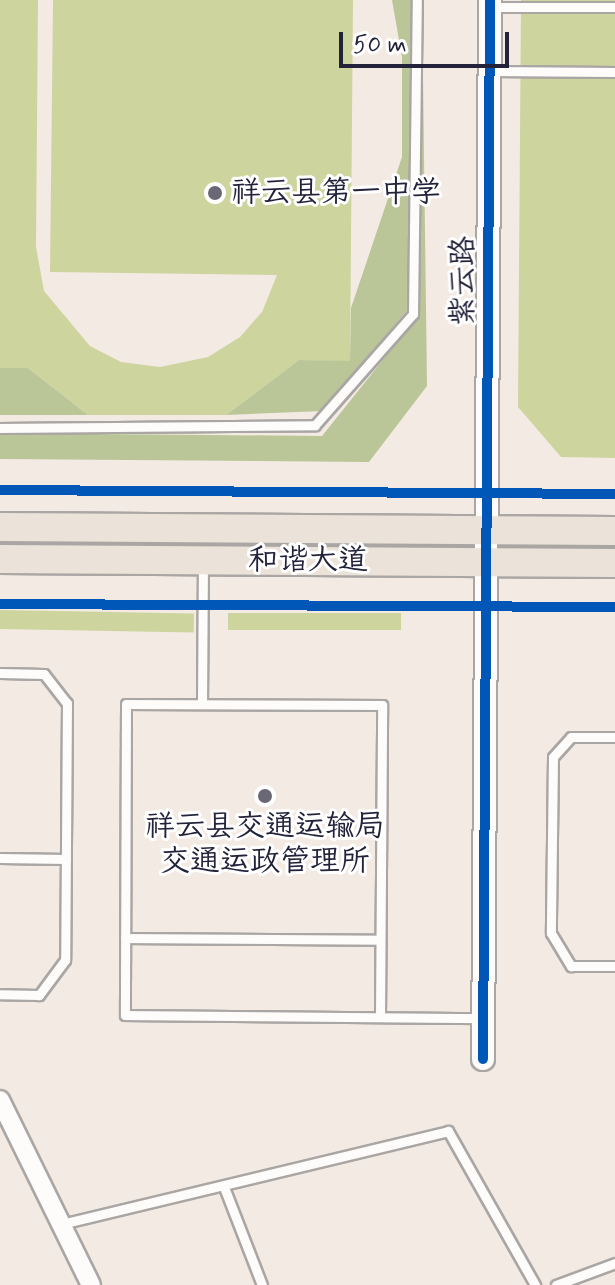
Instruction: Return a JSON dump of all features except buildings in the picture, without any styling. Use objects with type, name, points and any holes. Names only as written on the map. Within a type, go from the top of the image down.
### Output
[{"type":"main road","name":"和谐大道","points":[[0,527],[615,531]]},
{"type":"main road","name":"和谐大道","points":[[0,559],[615,563]]},
{"type":"street","name":"紫云路","points":[[483,1059],[490,4]]},
{"type":"street","points":[[0,1100],[91,1285]]},
{"type":"lane","points":[[0,428],[315,425],[413,314],[417,0]]},
{"type":"lane","points":[[490,4],[615,7]]},
{"type":"lane","points":[[489,71],[615,72]]},
{"type":"lane","points":[[202,704],[203,560]]},
{"type":"lane","points":[[0,673],[44,674],[67,703],[66,859],[58,975],[39,995],[0,994]]},
{"type":"lane","points":[[380,1017],[382,705],[126,704],[125,1015],[483,1018]]},
{"type":"lane","points":[[615,737],[571,737],[553,757],[551,933],[571,966],[615,966]]},
{"type":"lane","points":[[0,858],[66,859]]},
{"type":"lane","points":[[125,938],[380,940]]},
{"type":"lane","points":[[61,1224],[448,1131],[535,1285]]},
{"type":"lane","points":[[224,1187],[262,1285]]},
{"type":"lane","points":[[556,1285],[615,1263]]},
{"type":"green space","name":"祥云县第一中学","points":[[0,0],[38,0],[36,247],[44,291],[90,346],[121,362],[160,367],[208,357],[240,337],[262,312],[277,275],[50,272],[53,0],[353,0],[350,362],[299,360],[226,415],[88,415],[28,368],[0,368]]},
{"type":"green space","points":[[392,0],[414,0],[409,308],[323,411],[226,415],[299,360],[350,361],[351,308],[402,157],[402,57]]},
{"type":"green space","points":[[422,0],[427,386],[369,462],[0,459],[0,433],[322,436],[418,316]]},
{"type":"green space","points":[[521,0],[615,0],[615,458],[561,457],[518,407]]},
{"type":"green space","points":[[0,368],[28,368],[88,415],[0,415]]},
{"type":"green space","points":[[0,610],[194,613],[194,632],[0,629]]},
{"type":"green space","points":[[228,613],[401,613],[401,630],[228,630]]},
{"type":"cycle path","points":[[483,1059],[490,0]]},
{"type":"cycle path","points":[[0,490],[615,494]]},
{"type":"cycle path","points":[[0,604],[615,607]]},
{"type":"place","name":"祥云县第一中学","points":[[215,193]]},
{"type":"place","name":"祥云县交通运输局 交通运政管理所","points":[[265,796]]}]
